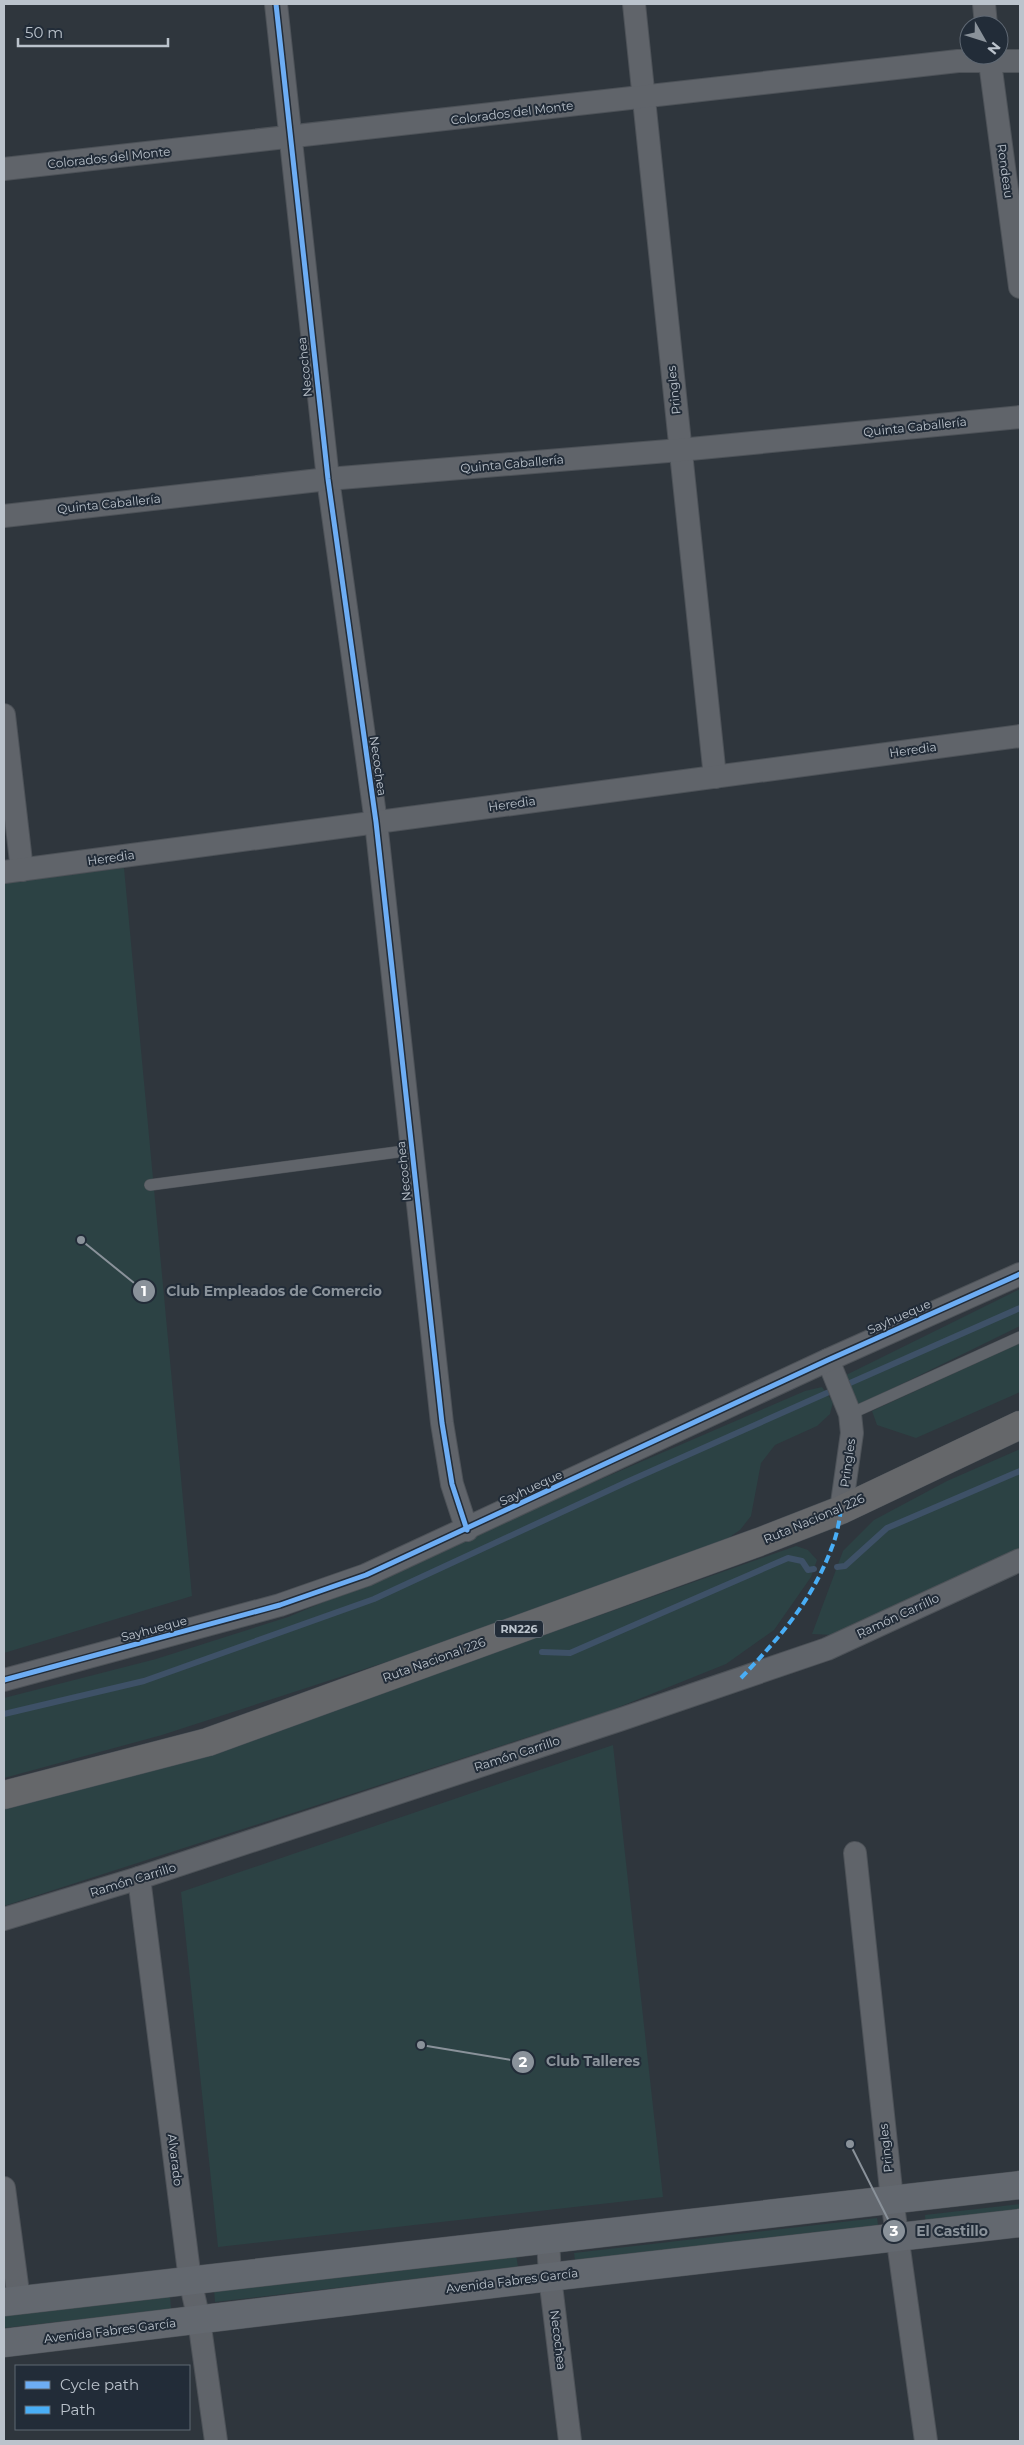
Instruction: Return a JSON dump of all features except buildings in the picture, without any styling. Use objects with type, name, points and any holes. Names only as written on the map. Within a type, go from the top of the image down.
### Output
[{"type":"highway","name":"Ruta Nacional 226","points":[[4,1795],[208,1742],[759,1542],[841,1510],[1020,1425]]},
{"type":"street","name":"Necochea","points":[[276,4],[328,479],[376,822],[442,1422],[452,1484],[467,1530]]},
{"type":"street","name":"Pringles","points":[[634,4],[715,777]]},
{"type":"street","name":"Colorados del Monte","points":[[4,169],[290,138],[959,60]]},
{"type":"street","name":"Rondeau","points":[[990,65],[1020,287]]},
{"type":"street","name":"Quinta Caballería","points":[[4,516],[328,479],[680,450],[1020,417]]},
{"type":"street","points":[[4,715],[13,871]]},
{"type":"street","name":"Heredia","points":[[13,871],[1020,736]]},
{"type":"street","name":"Sayhueque","points":[[4,1680],[280,1605],[366,1575],[467,1530],[828,1360],[1020,1274]]},
{"type":"street","name":"Pringles","points":[[828,1360],[850,1414],[852,1433],[841,1510]]},
{"type":"street","name":"Ramón Carrillo","points":[[4,1919],[140,1878],[619,1720],[827,1648],[1020,1560]]},
{"type":"street","name":"Pringles","points":[[855,1853],[892,2199],[899,2236],[926,2441]]},
{"type":"street","name":"Alvarado","points":[[140,1878],[190,2280],[199,2320],[216,2441]]},
{"type":"street","points":[[4,2188],[11,2301],[1020,2184]]},
{"type":"street","name":"Avenida Fabres García","points":[[4,2344],[550,2277],[1020,2223]]},
{"type":"street","name":"Necochea","points":[[548,2238],[550,2277],[570,2441]]},
{"type":"lane","points":[[150,1185],[412,1150]]},
{"type":"lane","points":[[850,1414],[1020,1337]]},
{"type":"green space","points":[[124,868],[192,1596],[4,1653],[4,883]]},
{"type":"green space","points":[[1020,1289],[1020,1326],[857,1406],[842,1377]]},
{"type":"green space","points":[[1020,1343],[1020,1392],[916,1438],[877,1425],[872,1411]]},
{"type":"green space","points":[[822,1387],[833,1402],[830,1414],[817,1426],[775,1445],[761,1463],[751,1516],[740,1530],[721,1543],[426,1649],[162,1735],[4,1778],[4,1698],[156,1659],[288,1617],[422,1561],[578,1489],[805,1391]]},
{"type":"green space","points":[[1020,1449],[1020,1552],[833,1635],[812,1634],[843,1551],[874,1520],[947,1481]]},
{"type":"green space","points":[[796,1546],[808,1550],[817,1560],[811,1577],[774,1630],[726,1664],[609,1711],[4,1906],[4,1809],[140,1772],[386,1691]]},
{"type":"green space","points":[[613,1745],[663,2197],[218,2247],[181,1892]]},
{"type":"green space","points":[[1020,2204],[1020,2217],[926,2228],[925,2215]]},
{"type":"green space","points":[[877,2218],[879,2232],[576,2267],[574,2253]]},
{"type":"green space","points":[[516,2254],[518,2267],[215,2302],[214,2289]]},
{"type":"green space","points":[[170,2295],[171,2309],[4,2328],[4,2314]]},
{"type":"waterway","points":[[850,1383],[1020,1308]]},
{"type":"waterway","points":[[4,1714],[144,1681],[374,1599],[629,1481],[829,1392]]},
{"type":"waterway","points":[[837,1567],[845,1566],[887,1528],[1020,1471]]},
{"type":"waterway","points":[[542,1652],[570,1653],[788,1558],[802,1561],[808,1570],[814,1569]]},
{"type":"marked path","points":[[741,1678],[782,1633],[805,1601],[824,1566],[834,1542],[841,1510]]},
{"type":"cycle path","points":[[276,4],[328,479],[376,822],[442,1423],[452,1484],[467,1530]]},
{"type":"cycle path","points":[[4,1680],[280,1605],[366,1575],[828,1360],[1020,1274]]},
{"type":"place","name":"Club Empleados de Comercio","points":[[81,1240]]},
{"type":"place","name":"Club Talleres","points":[[421,2045]]},
{"type":"place","name":"El Castillo","points":[[850,2144]]}]
